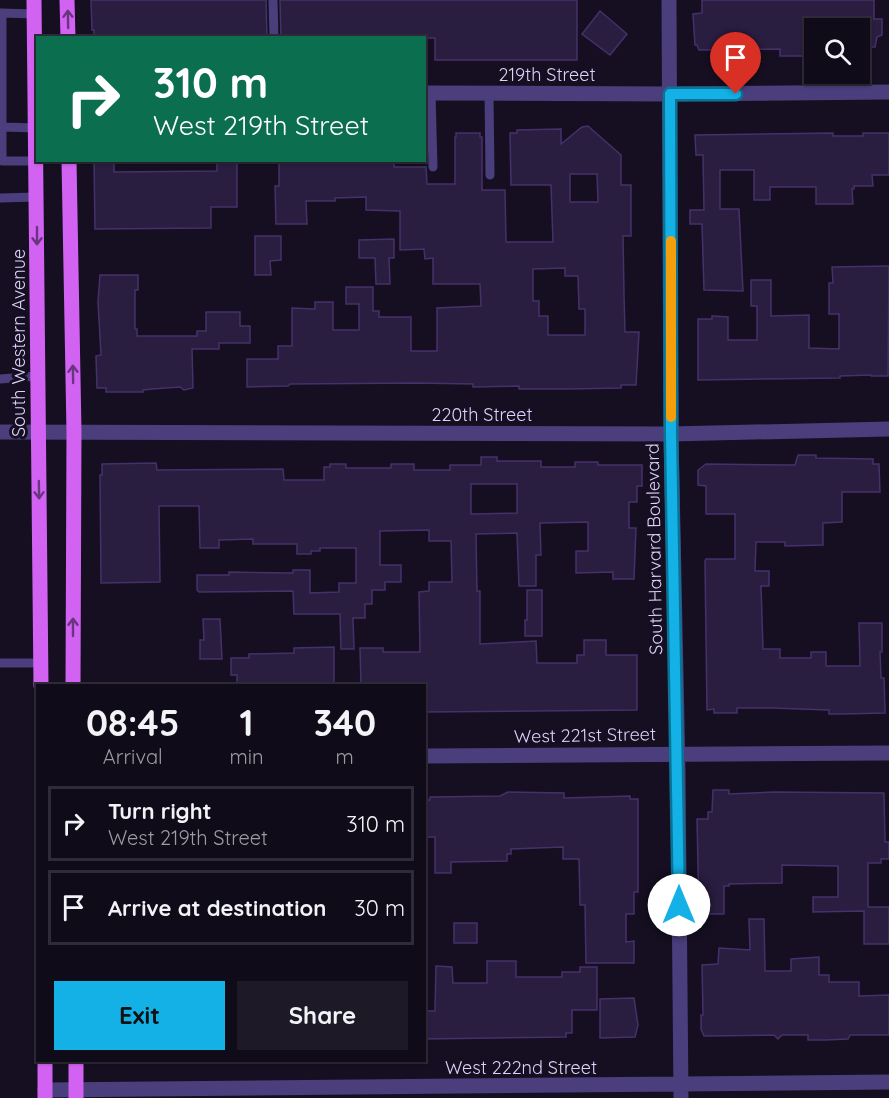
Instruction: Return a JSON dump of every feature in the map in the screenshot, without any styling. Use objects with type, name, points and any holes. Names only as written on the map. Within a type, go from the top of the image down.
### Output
[{"type":"main road","points":[[67,0],[68,36]]},
{"type":"main road","name":"South Western Avenue","points":[[35,7],[36,50]]},
{"type":"main road","name":"South Western Avenue","points":[[37,162],[41,684]]},
{"type":"main road","points":[[69,162],[74,432],[73,684]]},
{"type":"main road","points":[[45,1062],[45,1094]]},
{"type":"main road","points":[[76,1062],[76,1094]]},
{"type":"street","name":"South Harvard Boulevard","points":[[669,0],[671,434],[678,754],[681,1091]]},
{"type":"street","name":"219th Street","points":[[428,93],[889,92]]},
{"type":"street","name":"220th Street","points":[[0,432],[671,434],[889,429]]},
{"type":"street","name":"West 221st Street","points":[[426,756],[889,753]]},
{"type":"street","name":"West 222nd Street","points":[[45,1094],[681,1091],[889,1082]]},
{"type":"lane","points":[[273,0],[274,36]]},
{"type":"lane","points":[[35,7],[1,13],[2,161],[36,161]]},
{"type":"lane","points":[[428,93],[433,167]]},
{"type":"lane","points":[[489,93],[490,175]]},
{"type":"lane","points":[[2,128],[36,128]]},
{"type":"lane","points":[[0,198],[37,198]]},
{"type":"lane","points":[[0,379],[38,376]]},
{"type":"lane","points":[[0,663],[41,663]]},
{"type":"building","points":[[91,0],[266,0],[267,36],[94,36],[94,30],[92,30]]},
{"type":"building","points":[[280,0],[577,0],[577,60],[435,60],[435,38],[426,38],[426,36],[281,36]]},
{"type":"building","points":[[702,0],[874,0],[874,19],[882,19],[882,35],[877,37],[875,47],[870,47],[870,18],[804,18],[804,56],[780,56],[780,49],[699,50],[695,45],[693,14],[702,13]]},
{"type":"building","points":[[600,11],[627,34],[610,55],[582,34]]},
{"type":"building","points":[[588,126],[621,155],[621,185],[631,185],[631,236],[623,236],[624,294],[625,332],[639,332],[636,385],[621,385],[621,388],[568,389],[519,389],[519,386],[473,387],[473,384],[418,383],[290,384],[288,386],[247,387],[247,359],[278,359],[278,346],[292,346],[292,308],[315,309],[315,302],[333,302],[333,330],[359,330],[359,304],[346,304],[346,287],[373,287],[373,311],[379,311],[379,317],[411,317],[411,351],[437,351],[437,308],[481,306],[480,284],[433,284],[433,258],[425,259],[424,249],[400,250],[400,211],[366,210],[366,197],[335,198],[335,201],[306,201],[307,224],[276,224],[275,186],[279,186],[279,162],[394,162],[394,167],[426,167],[427,184],[455,184],[456,133],[480,133],[482,137],[482,190],[505,190],[506,242],[553,242],[551,185],[511,185],[510,133],[517,133],[517,130],[561,129],[561,144],[582,127]],"holes":[[[570,174],[597,174],[598,202],[570,202]],[[565,268],[565,276],[578,276],[579,309],[585,309],[585,335],[548,335],[548,316],[539,316],[539,301],[533,301],[533,269]]]},
{"type":"building","points":[[833,133],[833,136],[863,136],[863,133],[889,133],[889,175],[872,175],[873,186],[854,186],[852,189],[853,204],[816,204],[816,187],[770,187],[770,200],[754,200],[754,170],[720,170],[720,209],[739,209],[743,291],[704,290],[702,224],[690,224],[690,210],[704,210],[703,155],[696,155],[695,135]]},
{"type":"building","points":[[94,162],[114,162],[114,172],[217,171],[217,162],[237,162],[237,207],[211,207],[211,228],[95,229]]},
{"type":"building","points":[[255,236],[281,236],[281,260],[270,261],[271,275],[255,275]]},
{"type":"building","points":[[394,239],[394,258],[389,258],[390,284],[376,284],[375,258],[359,258],[359,240]]},
{"type":"building","points":[[889,266],[888,376],[698,380],[698,319],[712,319],[712,316],[728,317],[728,340],[757,340],[757,306],[751,306],[751,280],[771,280],[771,316],[809,315],[809,348],[839,349],[839,314],[829,314],[829,283],[833,283],[832,267]]},
{"type":"building","points":[[100,275],[138,275],[138,290],[135,290],[137,336],[197,336],[197,331],[206,331],[206,312],[240,312],[240,326],[250,326],[250,343],[219,343],[219,349],[192,349],[193,388],[106,392],[106,388],[97,388],[96,356],[101,355],[98,302]]},
{"type":"building","points":[[798,455],[816,455],[816,458],[873,459],[873,464],[879,464],[880,492],[842,492],[842,522],[823,523],[823,545],[785,546],[785,542],[756,542],[755,571],[769,571],[769,586],[761,586],[763,649],[780,649],[780,658],[811,658],[811,652],[826,652],[826,666],[860,666],[859,623],[882,623],[882,652],[880,652],[881,678],[884,678],[885,713],[829,714],[829,710],[771,708],[737,708],[737,713],[714,713],[714,709],[707,710],[705,561],[706,559],[735,559],[735,514],[706,514],[706,486],[698,485],[698,470],[706,464],[795,465]]},
{"type":"building","points":[[481,457],[497,457],[497,461],[541,461],[541,467],[575,467],[575,462],[598,462],[598,465],[642,465],[642,486],[637,486],[637,502],[629,502],[629,528],[636,528],[634,579],[613,579],[613,572],[576,573],[576,551],[588,551],[588,522],[540,523],[541,555],[536,555],[536,586],[519,586],[517,533],[476,534],[477,591],[480,591],[480,644],[536,641],[537,663],[577,663],[577,655],[584,655],[584,640],[606,640],[606,655],[637,655],[637,710],[426,712],[426,684],[361,684],[360,648],[383,648],[383,652],[420,652],[419,592],[429,591],[429,582],[452,582],[451,541],[429,541],[429,530],[380,531],[380,565],[401,565],[401,582],[385,582],[385,590],[372,590],[372,604],[365,604],[365,618],[353,618],[354,649],[341,649],[340,614],[294,614],[293,591],[199,592],[197,575],[229,575],[229,572],[293,573],[293,570],[310,570],[310,593],[339,592],[339,583],[356,583],[356,548],[320,548],[320,551],[311,551],[311,554],[297,554],[297,544],[253,544],[253,539],[219,540],[219,548],[200,548],[199,506],[159,506],[160,582],[101,583],[100,475],[102,475],[102,464],[156,463],[157,470],[283,469],[284,480],[324,480],[324,467],[330,467],[330,464],[346,464],[346,468],[391,468],[391,464],[414,464],[414,470],[450,470],[450,465],[481,465]],"holes":[[[471,484],[517,484],[517,513],[471,514]]]},
{"type":"building","points":[[527,590],[542,590],[542,636],[525,636]]},
{"type":"building","points":[[203,619],[220,619],[222,659],[200,659],[200,640],[204,640]]},
{"type":"building","points":[[334,647],[334,684],[237,684],[237,675],[231,675],[231,658],[249,658],[249,654],[294,653],[294,648]]},
{"type":"building","points":[[713,790],[729,790],[729,794],[884,793],[885,842],[889,842],[889,859],[881,859],[881,863],[868,863],[868,907],[889,907],[889,944],[864,944],[864,911],[813,912],[813,897],[838,897],[838,866],[782,865],[782,883],[729,884],[729,886],[724,886],[724,914],[699,914],[697,819],[708,819],[708,812],[712,812]]},
{"type":"building","points":[[508,792],[564,793],[564,798],[630,796],[630,799],[638,799],[638,892],[634,892],[634,914],[626,914],[626,942],[634,941],[634,963],[586,963],[585,905],[580,905],[579,859],[563,859],[563,847],[511,849],[511,854],[507,854],[507,861],[451,862],[451,873],[435,873],[435,837],[426,837],[426,800],[430,800],[430,797],[500,796]]},
{"type":"building","points":[[749,919],[764,919],[765,971],[791,971],[791,959],[819,957],[819,975],[829,975],[829,982],[859,982],[859,996],[889,995],[889,1035],[850,1035],[848,1039],[826,1040],[808,1040],[808,1035],[782,1035],[778,1039],[774,1035],[704,1036],[701,1029],[702,965],[718,964],[719,948],[750,950]]},
{"type":"building","points":[[454,923],[477,923],[477,943],[454,943]]},
{"type":"building","points":[[487,961],[516,961],[516,977],[562,977],[562,972],[580,972],[580,967],[597,967],[597,1010],[572,1010],[572,1033],[566,1033],[566,1037],[426,1039],[426,1011],[435,1011],[436,966],[452,967],[453,983],[487,983]]},
{"type":"building","points":[[634,998],[638,1025],[635,1037],[600,1038],[600,999]]},
{"type":"slow traffic","points":[[671,241],[671,417]]},
{"type":"route","points":[[679,905],[671,434],[670,94],[736,94]]}]
